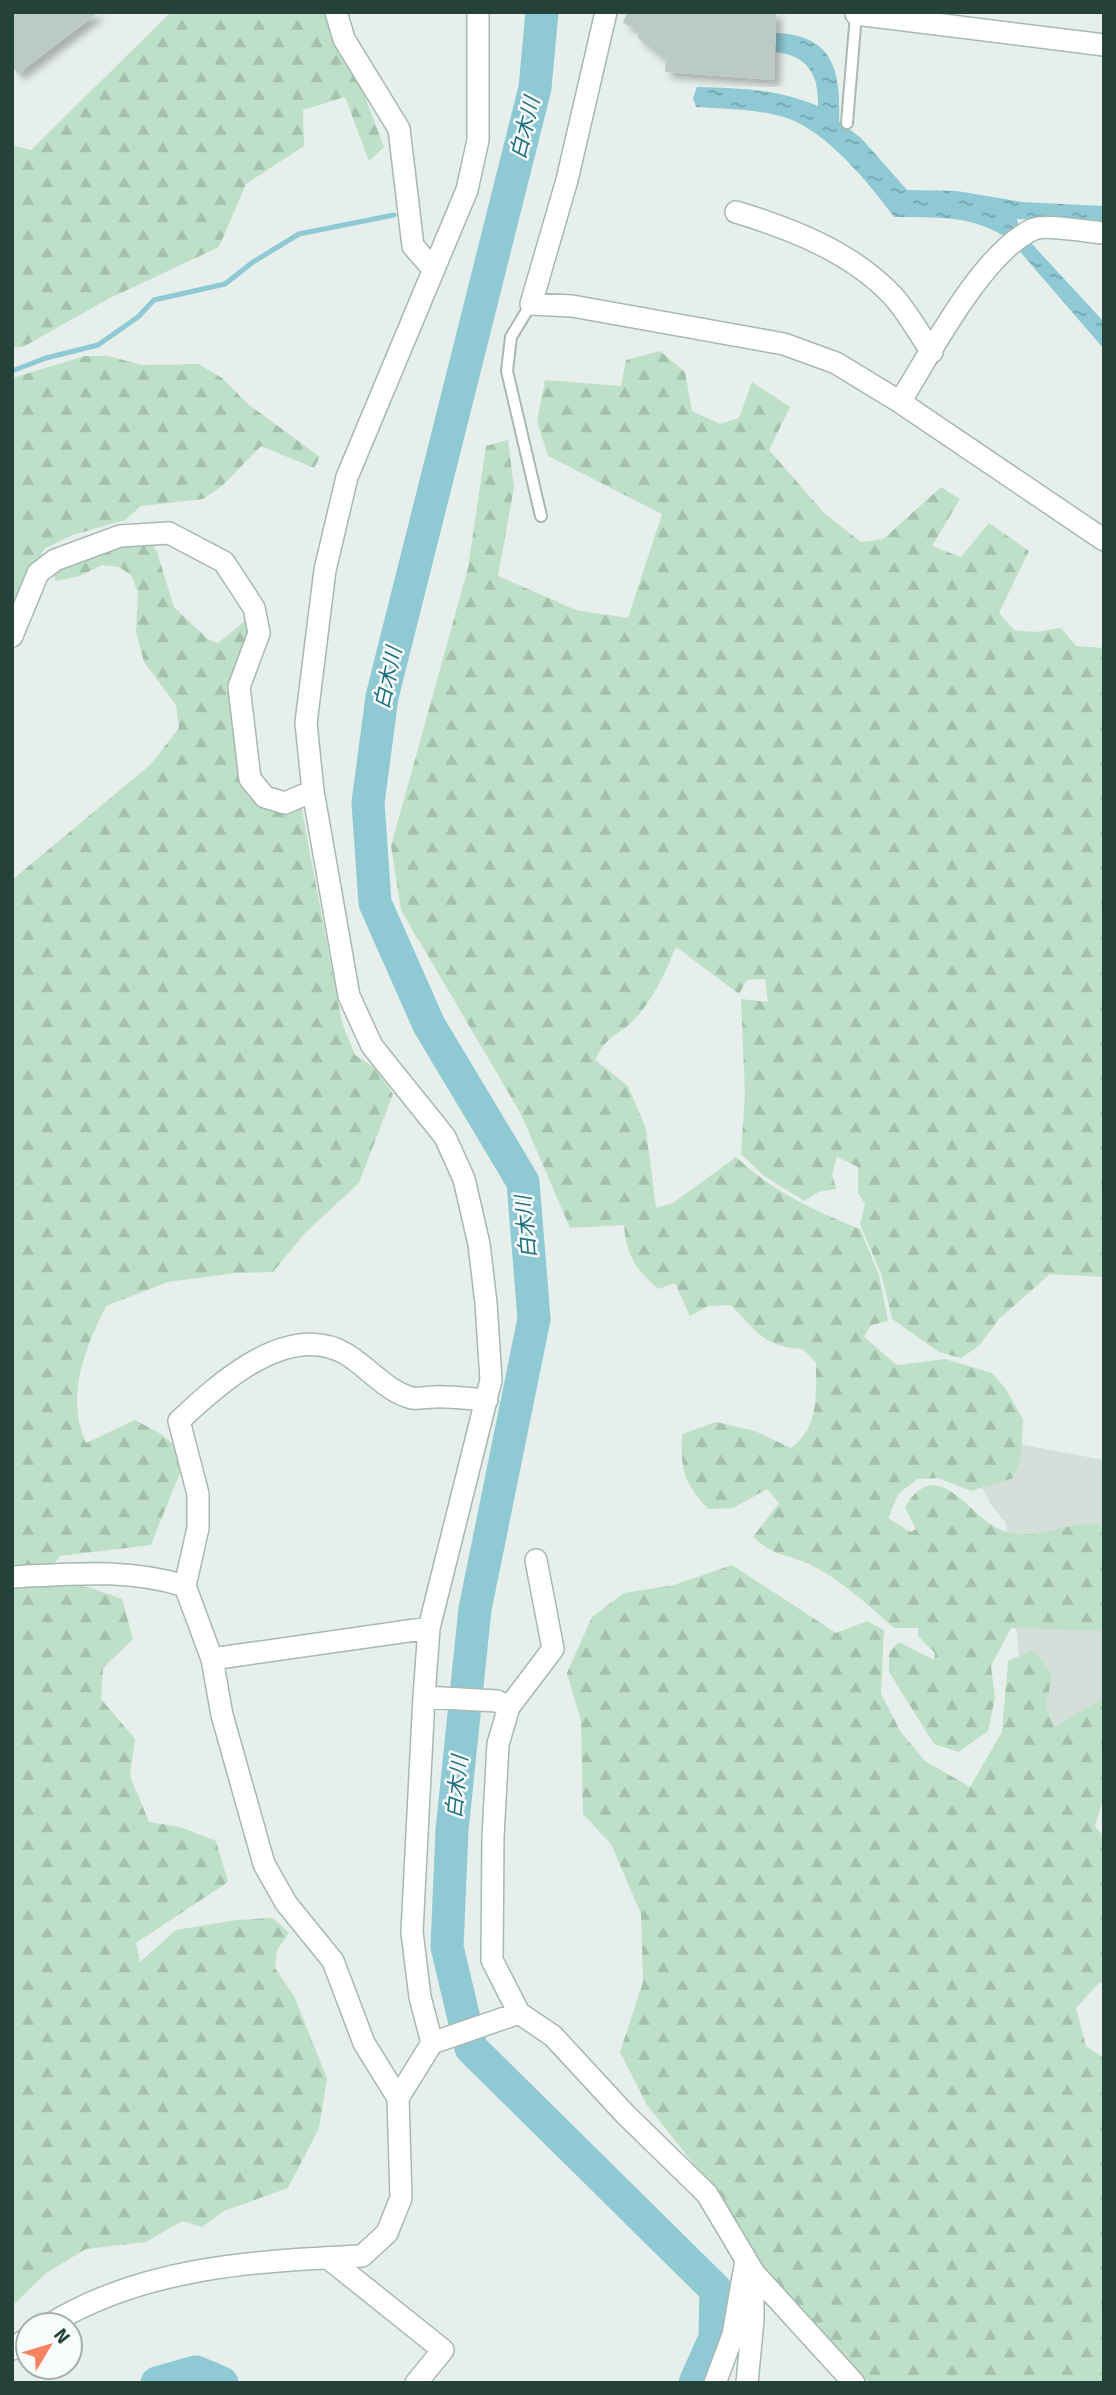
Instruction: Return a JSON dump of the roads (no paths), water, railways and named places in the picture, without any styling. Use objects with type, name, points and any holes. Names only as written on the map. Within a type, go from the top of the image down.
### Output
[{"type":"street","points":[[336,12],[344,39],[399,129],[413,246],[434,270]]},
{"type":"street","points":[[439,2040],[420,1997],[412,1932],[424,1697],[429,1628],[491,1380],[486,1303],[479,1244],[464,1179],[445,1137],[372,1046],[349,996],[313,791],[306,723],[325,570],[347,477],[467,190],[478,140],[478,12]]},
{"type":"street","points":[[607,12],[567,180],[531,304],[572,306],[784,344],[836,363],[900,402],[1104,540]]},
{"type":"street","points":[[853,13],[1104,45]]},
{"type":"street","points":[[736,212],[824,245],[862,269],[892,296],[932,352]]},
{"type":"street","points":[[900,402],[986,268],[1008,247],[1036,228],[1104,233]]},
{"type":"street","points":[[12,636],[38,573],[55,560],[120,536],[169,533],[224,562],[254,608],[259,633],[239,687],[250,779],[265,797],[285,803],[313,791]]},
{"type":"street","points":[[72,2311],[83,2304],[165,2276],[362,2256],[387,2233],[401,2198],[398,2098],[364,2043],[333,1961],[286,1903],[264,1864],[222,1715],[212,1659],[185,1586],[198,1528],[198,1494],[179,1421],[249,1364],[286,1349],[330,1347],[346,1354],[396,1391],[414,1399],[487,1400]]},
{"type":"street","points":[[509,2017],[492,1960],[493,1838],[498,1744],[503,1704],[553,1649],[537,1560]]},
{"type":"street","points":[[12,1577],[121,1573],[152,1576],[185,1586]]},
{"type":"street","points":[[212,1659],[429,1628]]},
{"type":"street","points":[[424,1697],[503,1704]]},
{"type":"street","points":[[398,2098],[439,2040],[509,2017],[553,2036],[625,2114],[707,2194],[750,2266],[853,2383]]},
{"type":"street","points":[[328,2258],[443,2350],[416,2383]]},
{"type":"street","points":[[715,2383],[733,2335],[750,2266]]},
{"type":"street","points":[[747,2383],[753,2320],[750,2266]]},
{"type":"lane","points":[[847,123],[853,13]]},
{"type":"lane","points":[[531,304],[511,337],[507,371],[541,516]]},
{"type":"water","points":[[776,33],[795,35],[822,49],[835,72],[839,121],[861,138],[907,190],[957,191],[1022,202],[1104,206],[1104,222],[1017,219],[1020,231],[1104,322],[1104,349],[1009,239],[967,221],[894,217],[873,189],[832,146],[817,134],[787,118],[753,111],[696,107],[693,98],[697,87],[773,93],[818,106],[814,76],[804,63],[787,54],[776,52]]},
{"type":"waterway","name":"白木川","points":[[542,12],[535,88],[382,697],[368,803],[375,903],[429,1025],[523,1182],[534,1319],[475,1609],[452,1830],[447,1947],[471,2048],[716,2290],[715,2338],[695,2383]]},
{"type":"waterway","points":[[12,371],[46,358],[98,345],[138,317],[154,300],[225,284],[253,262],[299,234],[394,215]]},
{"type":"waterway","points":[[157,2383],[196,2372],[222,2383]]}]
